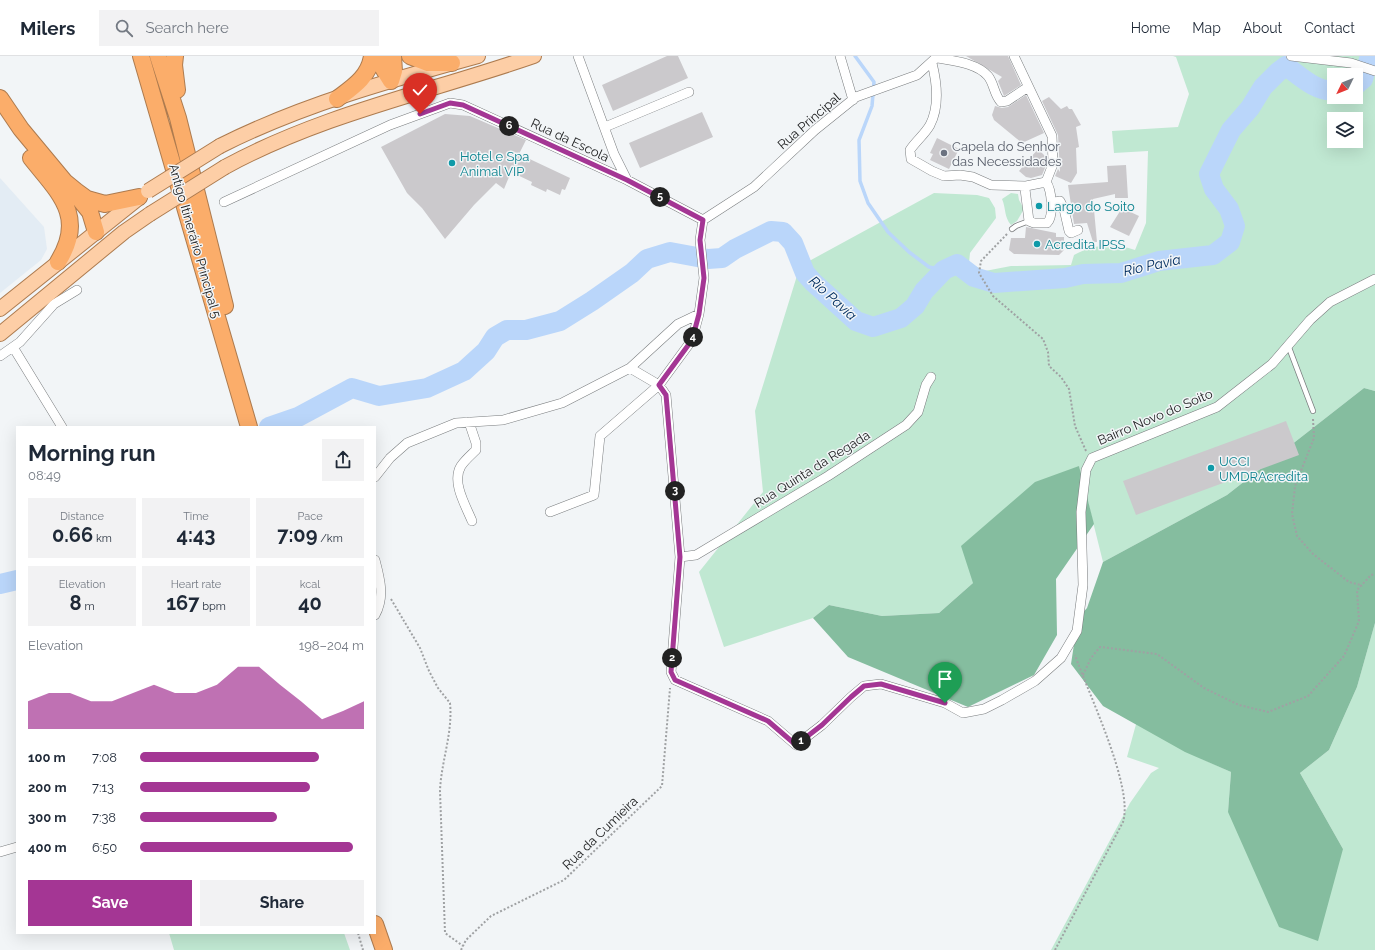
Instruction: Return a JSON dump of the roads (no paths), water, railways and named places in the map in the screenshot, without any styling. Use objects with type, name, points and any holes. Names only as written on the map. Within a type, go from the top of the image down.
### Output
[{"type":"highway","name":"Antigo Itinerário Principal 5","points":[[141,56],[249,426]]},
{"type":"highway","name":"Antigo Itinerário Principal 5","points":[[158,56],[178,118],[227,314],[249,426]]},
{"type":"highway","points":[[175,56],[174,65],[178,118]]},
{"type":"highway","points":[[337,98],[359,82],[367,72],[372,56]]},
{"type":"highway","points":[[380,56],[383,68],[391,81]]},
{"type":"highway","points":[[391,81],[394,71],[393,56]]},
{"type":"highway","points":[[410,56],[428,63],[452,63]]},
{"type":"highway","points":[[0,98],[11,117],[90,212],[96,232]]},
{"type":"highway","points":[[0,119],[84,224],[96,232]]},
{"type":"highway","points":[[65,182],[87,199],[99,203],[112,204],[143,194]]},
{"type":"highway","points":[[58,262],[65,249],[69,235],[68,213],[65,201]]},
{"type":"highway","points":[[376,927],[384,950]]},
{"type":"main road","points":[[0,309],[143,194],[220,146],[281,118],[337,98],[478,56]]},
{"type":"main road","points":[[0,334],[124,232],[225,167],[250,154],[314,126],[534,56]]},
{"type":"main road","points":[[391,81],[401,89],[424,91]]},
{"type":"main road","points":[[314,126],[329,113],[380,94],[391,81]]},
{"type":"main road","points":[[96,232],[106,236],[124,232]]},
{"type":"main road","points":[[45,298],[60,277],[89,251],[95,242],[96,232]]},
{"type":"street","points":[[574,56],[580,59],[614,154],[627,180]]},
{"type":"street","points":[[840,56],[853,100]]},
{"type":"street","points":[[1014,56],[1052,136],[1053,164],[1046,182]]},
{"type":"street","points":[[1290,56],[1351,63],[1375,70]]},
{"type":"street","points":[[1028,87],[1007,101],[1000,102],[988,76],[978,68],[959,62],[936,59],[936,109],[930,126],[910,150],[911,159],[932,172],[944,176],[960,175],[973,177],[991,185],[1026,186],[1046,182]]},
{"type":"street","name":"Rua Principal","points":[[703,220],[754,187],[815,130],[853,100],[917,75],[936,59]]},
{"type":"street","points":[[605,127],[689,92]]},
{"type":"street","name":"Rua da Escola","points":[[224,202],[390,125],[450,103],[463,105],[627,180],[703,220]]},
{"type":"street","points":[[1026,186],[1025,189],[1029,221],[1034,223],[1049,221],[1051,203],[1049,187],[1046,182]]},
{"type":"street","points":[[1051,203],[1060,201],[1064,209],[1069,231],[1071,233],[1078,230]]},
{"type":"street","points":[[550,512],[594,495],[600,436],[659,385],[692,340],[699,314],[704,278],[700,240],[703,220]]},
{"type":"street","name":"Bairro Novo do Soito","points":[[680,557],[671,672],[675,680],[768,721],[796,745],[822,725],[864,686],[881,684],[945,703],[963,713],[984,709],[1035,682],[1061,658],[1077,631],[1083,585],[1081,512],[1086,470],[1092,458],[1217,407],[1272,364],[1310,320],[1330,302],[1375,279]]},
{"type":"street","points":[[0,356],[20,342],[54,304],[77,290]]},
{"type":"street","points":[[376,476],[390,458],[408,444],[456,423],[503,420],[562,403],[630,368],[678,324],[699,314]]},
{"type":"street","points":[[13,347],[61,426]]},
{"type":"street","points":[[630,368],[659,385],[666,395],[680,557]]},
{"type":"street","name":"Rua Quinta da Regada","points":[[680,557],[696,555],[828,476],[906,425],[918,412],[926,385],[931,377]]},
{"type":"street","points":[[469,422],[476,444],[476,450],[461,467],[458,476],[461,495],[472,521]]},
{"type":"street","points":[[376,564],[382,586],[379,608],[376,614]]},
{"type":"street","points":[[0,852],[16,847]]},
{"type":"lane","points":[[1012,229],[1029,221]]},
{"type":"lane","points":[[1288,345],[1313,411]]},
{"type":"waterway","points":[[855,56],[874,82],[872,106],[859,140],[860,181],[868,203],[888,232],[909,252],[929,267],[944,270]]},
{"type":"waterway","name":"Rio Pavia","points":[[1363,79],[1370,56]]},
{"type":"waterway","name":"Rio Pavia","points":[[272,426],[298,417],[352,388],[379,396],[427,388],[464,371],[486,351],[495,337],[507,330],[526,330],[560,321],[632,273],[647,259],[670,252],[708,259],[722,258],[735,249],[771,231],[783,232],[793,243],[805,273],[813,282],[856,321],[873,327],[901,318],[915,306],[924,291],[944,270],[957,264],[974,277],[994,283],[1065,278],[1083,274],[1121,273],[1159,261],[1213,255],[1230,242],[1235,226],[1229,209],[1214,189],[1209,174],[1231,130],[1250,108],[1263,87],[1286,66],[1315,86],[1327,90]]},
{"type":"waterway","points":[[0,584],[16,580]]},
{"type":"place","name":"Capela do Senhor das Necessidades","points":[[944,153]]},
{"type":"place","name":"Hotel e Spa Animal VIP","points":[[452,163]]},
{"type":"place","name":"Largo do Soito","points":[[1039,206]]},
{"type":"place","name":"Acredita IPSS","points":[[1037,244]]},
{"type":"place","name":"UCCI UMDRAcredita","points":[[1211,468]]}]
